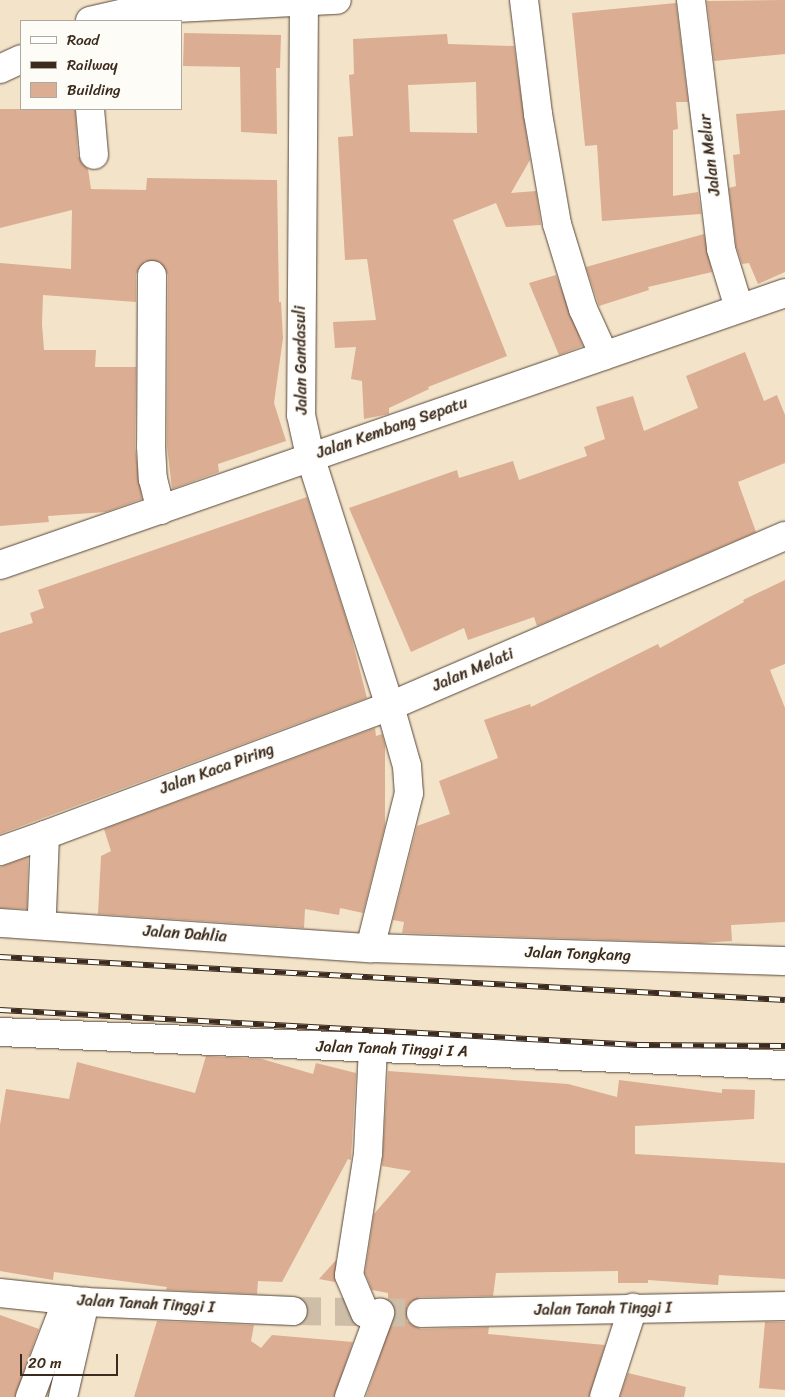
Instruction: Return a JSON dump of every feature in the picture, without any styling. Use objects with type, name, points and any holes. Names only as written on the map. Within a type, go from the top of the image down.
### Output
[{"type":"street","points":[[94,20],[137,10],[336,0]]},
{"type":"street","points":[[524,0],[538,114],[557,224],[583,310],[604,355]]},
{"type":"street","name":"Jalan Melur","points":[[691,0],[721,249],[739,308]]},
{"type":"street","name":"Jalan Gandasuli","points":[[304,2],[299,378],[301,415],[310,456],[390,706]]},
{"type":"street","points":[[0,69],[20,59]]},
{"type":"street","points":[[90,110],[94,155]]},
{"type":"street","points":[[152,275],[151,446],[154,479],[161,510]]},
{"type":"street","name":"Jalan Kembang Sepatu","points":[[0,565],[785,293]]},
{"type":"street","name":"Jalan Melati","points":[[390,706],[785,536]]},
{"type":"street","points":[[370,948],[409,793],[407,766],[390,706]]},
{"type":"street","name":"Jalan Kaca Piring","points":[[0,851],[390,706]]},
{"type":"street","points":[[42,913],[45,835]]},
{"type":"street","name":"Jalan Dahlia","points":[[0,923],[370,948]]},
{"type":"street","name":"Jalan Tongkang","points":[[370,948],[785,961]]},
{"type":"street","name":"Jalan Tanah Tinggi I A","points":[[0,1032],[785,1065]]},
{"type":"street","points":[[349,1397],[372,1313],[350,1275],[368,1153],[373,1048]]},
{"type":"street","name":"Jalan Tanah Tinggi I","points":[[0,1292],[76,1301],[293,1311]]},
{"type":"street","points":[[30,1397],[76,1301]]},
{"type":"street","points":[[63,1397],[76,1301]]},
{"type":"street","name":"Jalan Tanah Tinggi I","points":[[421,1313],[785,1306]]},
{"type":"street","points":[[604,1397],[634,1308]]},
{"type":"building","points":[[785,0],[785,54],[714,61],[707,1]]},
{"type":"building","points":[[676,3],[688,102],[676,102],[678,129],[673,130],[673,196],[698,192],[701,214],[602,221],[597,145],[585,146],[572,13]]},
{"type":"building","points":[[184,33],[281,35],[280,68],[276,68],[277,134],[241,132],[240,67],[183,66]]},
{"type":"building","points":[[447,34],[448,44],[514,46],[530,160],[511,193],[536,191],[541,225],[506,227],[496,203],[453,220],[507,356],[428,387],[429,389],[389,408],[389,414],[364,419],[362,381],[351,379],[356,347],[335,348],[333,322],[376,320],[367,259],[345,260],[338,137],[353,136],[349,75],[354,74],[353,39]],"holes":[[[476,82],[477,133],[410,132],[408,85]]]},
{"type":"building","points":[[0,109],[75,110],[78,156],[88,169],[91,189],[146,190],[147,178],[277,180],[279,302],[281,302],[283,338],[274,403],[286,441],[218,464],[219,472],[172,489],[167,446],[168,275],[160,262],[145,261],[136,274],[136,302],[43,295],[42,324],[44,350],[96,350],[95,367],[136,367],[135,447],[142,499],[106,512],[48,516],[49,522],[0,526],[0,263],[71,269],[72,210],[0,228]]},
{"type":"building","points":[[785,110],[785,272],[758,284],[749,263],[742,264],[736,246],[729,188],[736,186],[733,155],[740,154],[736,114]]},
{"type":"building","points":[[704,234],[712,272],[648,287],[649,290],[599,306],[586,267]]},
{"type":"building","points":[[556,275],[583,346],[559,355],[529,283]]},
{"type":"building","points":[[745,352],[764,401],[777,395],[785,415],[785,463],[738,482],[756,532],[537,626],[534,617],[468,640],[464,628],[411,652],[349,508],[457,470],[459,478],[513,461],[519,480],[587,456],[584,447],[605,439],[596,407],[633,396],[644,431],[698,408],[686,376]]},
{"type":"building","points":[[307,497],[349,628],[367,698],[0,834],[0,633],[33,623],[30,613],[44,608],[38,590]]},
{"type":"building","points":[[785,580],[785,664],[770,670],[785,708],[785,922],[731,925],[732,941],[700,943],[402,933],[404,922],[393,920],[417,826],[450,814],[439,781],[498,758],[484,720],[530,704],[531,707],[658,644],[660,648],[744,602],[743,600]]},
{"type":"building","points":[[375,728],[376,736],[382,734],[385,745],[385,826],[363,913],[340,908],[339,915],[305,909],[304,928],[98,914],[101,856],[111,851],[104,829]]},
{"type":"building","points":[[28,857],[27,909],[0,908],[0,867]]},
{"type":"building","points":[[206,1056],[262,1059],[313,1074],[316,1063],[356,1073],[351,1160],[348,1159],[282,1282],[258,1281],[257,1294],[166,1290],[167,1287],[54,1272],[53,1280],[0,1271],[0,1125],[6,1089],[69,1099],[77,1062],[195,1093]]},
{"type":"building","points":[[388,1071],[568,1084],[617,1097],[619,1080],[722,1093],[722,1089],[755,1090],[754,1119],[635,1126],[635,1154],[785,1163],[785,1279],[719,1275],[718,1285],[648,1280],[648,1283],[618,1283],[618,1271],[496,1273],[493,1296],[420,1297],[407,1306],[407,1321],[421,1329],[489,1327],[488,1334],[605,1345],[589,1397],[366,1397],[395,1311],[388,1300],[388,1293],[372,1290],[365,1273],[374,1214],[411,1171],[382,1166]]},
{"type":"building","points":[[336,1260],[335,1282],[319,1279]]},
{"type":"building","points":[[0,1315],[39,1329],[15,1397],[0,1397]]},
{"type":"building","points":[[157,1321],[254,1325],[251,1341],[261,1348],[272,1335],[353,1342],[334,1397],[134,1397]]},
{"type":"building","points":[[765,1322],[785,1322],[785,1390],[759,1388]]},
{"type":"building","points":[[628,1373],[686,1387],[684,1397],[620,1397]]},
{"type":"tunnel","points":[[293,1311],[421,1313]]},
{"type":"railway","points":[[0,957],[785,1000]]},
{"type":"railway","points":[[0,1010],[638,1045],[785,1046]]}]
